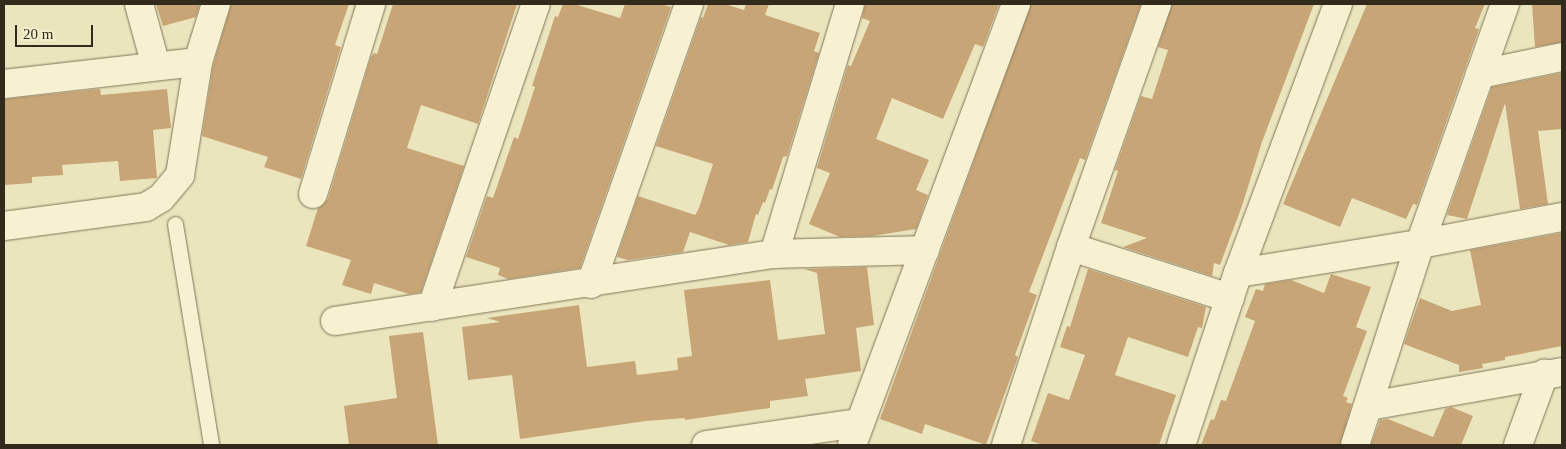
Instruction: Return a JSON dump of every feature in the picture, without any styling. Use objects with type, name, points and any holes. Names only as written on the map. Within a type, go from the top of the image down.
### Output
[{"type":"street","points":[[139,4],[156,66]]},
{"type":"street","points":[[4,226],[146,207],[161,198],[180,175],[198,62],[216,4]]},
{"type":"street","points":[[313,194],[371,4]]},
{"type":"street","points":[[432,307],[536,4]]},
{"type":"street","points":[[591,284],[689,4]]},
{"type":"street","points":[[774,254],[850,4]]},
{"type":"street","points":[[706,445],[856,434],[1016,4]]},
{"type":"street","points":[[1006,445],[1071,247],[1157,4]]},
{"type":"street","points":[[1181,445],[1234,286],[1338,4]]},
{"type":"street","points":[[1355,445],[1420,244],[1505,4]]},
{"type":"street","points":[[1480,74],[1562,57]]},
{"type":"street","points":[[4,84],[198,62]]},
{"type":"street","points":[[1071,247],[1234,286],[1420,244],[1562,216]]},
{"type":"street","points":[[335,321],[591,284],[774,254],[925,250]]},
{"type":"street","points":[[1368,406],[1553,373]]},
{"type":"street","points":[[1518,445],[1553,373]]},
{"type":"lane","points":[[174,224],[211,445]]},
{"type":"building","points":[[156,4],[200,4],[196,17],[163,26]]},
{"type":"building","points":[[231,4],[349,4],[335,45],[341,47],[301,179],[264,167],[268,157],[202,136],[213,66]]},
{"type":"building","points":[[393,4],[517,4],[478,124],[421,105],[407,148],[464,166],[421,292],[409,294],[374,283],[371,294],[342,285],[351,260],[306,246],[318,208],[328,199],[371,57],[374,53],[377,54]]},
{"type":"building","points":[[563,4],[574,4],[620,18],[625,4],[660,4],[671,7],[580,268],[508,279],[498,275],[500,268],[466,257],[487,196],[493,198],[514,137],[518,139],[535,87],[532,86],[555,16],[558,17]]},
{"type":"building","points":[[708,4],[725,4],[744,10],[746,4],[769,4],[765,15],[820,33],[814,51],[819,53],[787,156],[783,157],[772,190],[770,189],[758,215],[756,214],[748,242],[729,245],[690,232],[683,252],[628,260],[617,257],[638,196],[695,215],[699,208],[713,164],[656,146],[701,17],[703,18]]},
{"type":"building","points":[[865,4],[999,4],[983,47],[975,44],[943,119],[892,98],[876,139],[929,160],[916,190],[928,195],[916,229],[872,236],[840,237],[809,224],[830,173],[817,168],[848,65],[851,66],[870,21],[862,18]]},
{"type":"building","points":[[1031,4],[1141,4],[1085,160],[1080,158],[1029,292],[1037,295],[1015,355],[1018,357],[1017,360],[986,445],[925,424],[922,434],[880,419]]},
{"type":"building","points":[[1172,4],[1314,4],[1262,142],[1242,206],[1220,265],[1214,263],[1212,276],[1123,247],[1147,238],[1101,223],[1118,171],[1115,170],[1141,96],[1152,99],[1168,50],[1158,47]]},
{"type":"building","points":[[1367,4],[1485,4],[1475,28],[1479,29],[1417,205],[1413,204],[1406,219],[1352,198],[1340,227],[1283,204]]},
{"type":"building","points":[[1532,4],[1562,4],[1562,42],[1535,47]]},
{"type":"building","points":[[1562,73],[1562,129],[1538,131],[1548,204],[1520,209],[1505,103],[1467,219],[1447,215],[1492,87]]},
{"type":"building","points":[[100,89],[101,95],[167,89],[171,128],[153,130],[157,178],[120,181],[118,161],[62,165],[63,175],[32,177],[32,183],[4,185],[4,99]]},
{"type":"building","points":[[1562,233],[1562,346],[1505,357],[1505,360],[1482,364],[1483,368],[1459,372],[1459,365],[1404,344],[1420,298],[1452,311],[1481,305],[1470,250]]},
{"type":"building","points":[[867,267],[874,325],[856,328],[861,371],[805,379],[808,396],[770,401],[770,408],[685,420],[685,418],[646,421],[520,439],[512,375],[468,380],[462,327],[500,322],[487,318],[579,305],[587,367],[635,361],[637,375],[678,370],[677,358],[692,356],[684,290],[770,280],[778,340],[825,334],[817,273],[804,269]]},
{"type":"building","points":[[1088,269],[1206,307],[1202,328],[1198,327],[1188,357],[1128,337],[1115,375],[1176,395],[1159,445],[1043,445],[1031,441],[1048,393],[1069,400],[1085,355],[1060,347],[1067,326],[1070,327]]},
{"type":"building","points":[[1331,274],[1371,287],[1356,327],[1367,331],[1343,396],[1348,398],[1346,402],[1352,404],[1340,445],[1201,445],[1211,419],[1214,420],[1221,400],[1226,401],[1255,321],[1245,317],[1256,289],[1263,291],[1265,284],[1291,280],[1324,293]]},
{"type":"building","points":[[423,332],[438,445],[349,445],[344,406],[397,398],[389,336]]},
{"type":"building","points":[[1451,407],[1473,416],[1461,445],[1371,445],[1380,420],[1388,419],[1433,437],[1445,409]]}]
